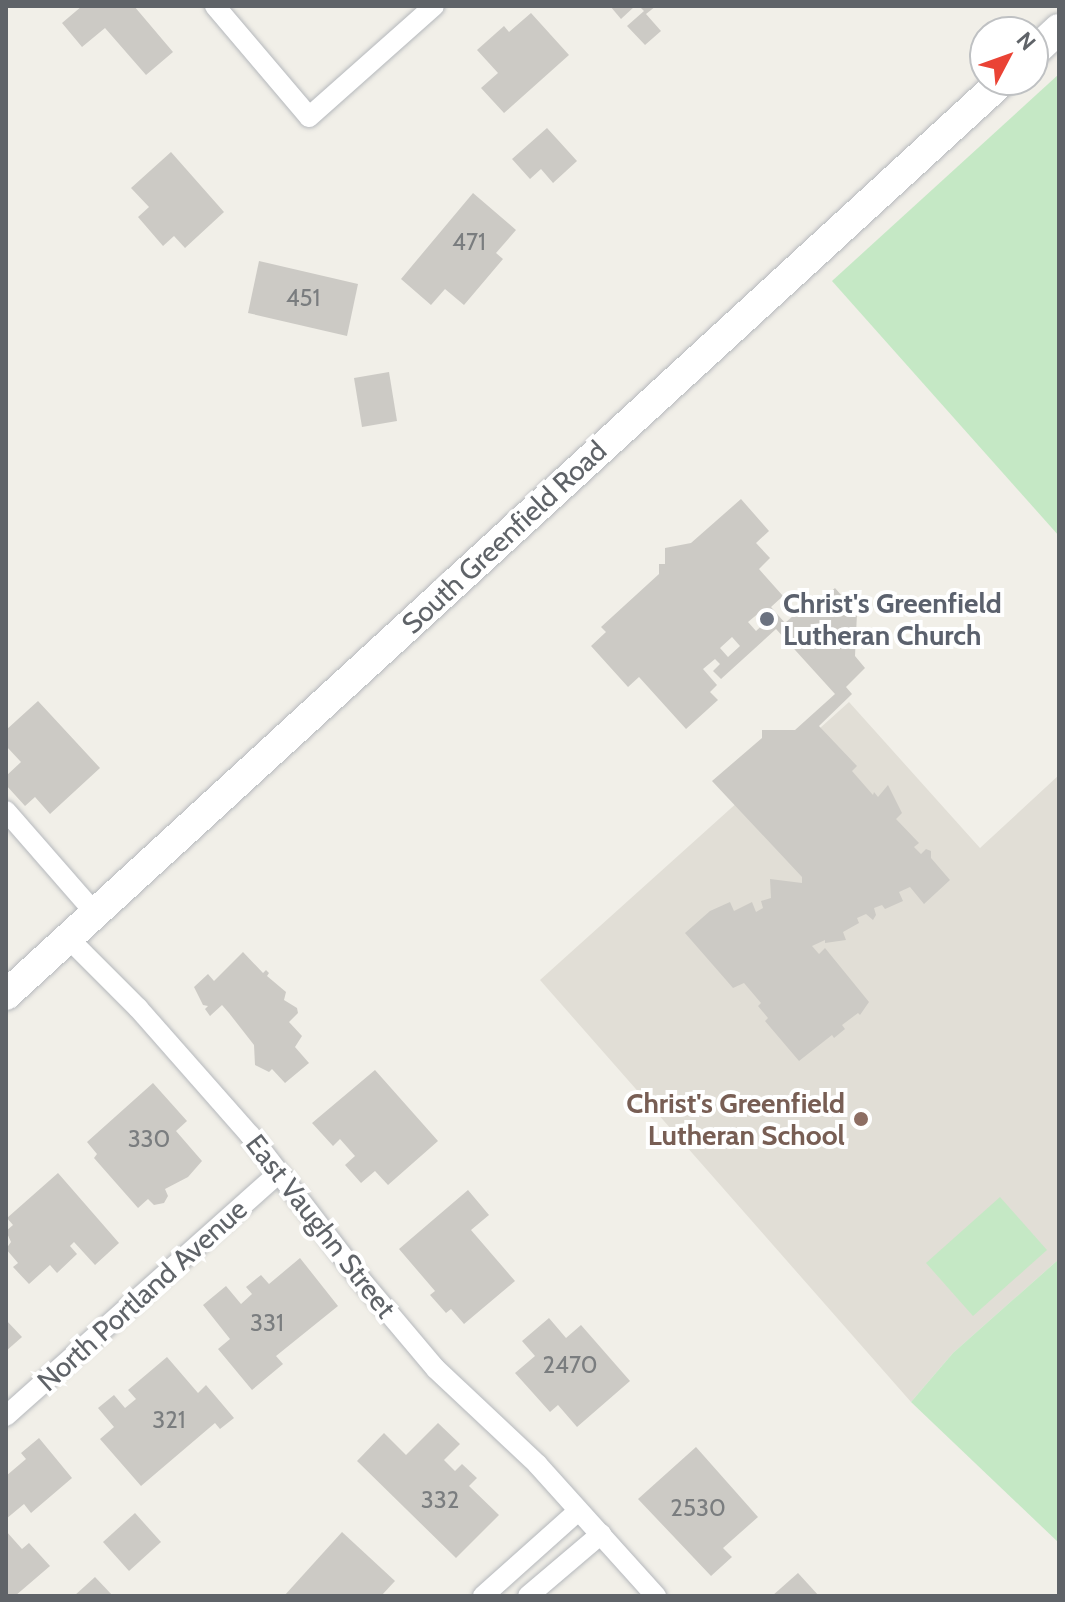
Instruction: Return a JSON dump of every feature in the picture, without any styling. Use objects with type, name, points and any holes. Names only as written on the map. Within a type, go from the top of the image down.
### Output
[{"type":"main road","name":"South Greenfield Road","points":[[6,995],[986,96]]},
{"type":"street","points":[[215,6],[309,117],[434,6]]},
{"type":"street","points":[[6,811],[95,913]]},
{"type":"street","name":"East Vaughn Street","points":[[68,938],[138,1008],[250,1135],[361,1280],[436,1369],[537,1464],[656,1596]]},
{"type":"street","name":"North Portland Avenue","points":[[6,1416],[278,1174]]},
{"type":"street","points":[[483,1596],[578,1511]]},
{"type":"street","points":[[528,1596],[601,1534]]},
{"type":"shaded area","name":"Christ's Greenfield Lutheran School","points":[[849,702],[980,848],[1059,775],[1059,1259],[953,1353],[911,1402],[540,980]]},
{"type":"green space","points":[[1059,74],[1059,536],[832,281],[1035,96],[1049,96],[1049,83]]},
{"type":"green space","points":[[1000,1197],[1047,1250],[973,1316],[926,1263]]},
{"type":"green space","points":[[1059,1259],[1059,1543],[911,1402],[953,1353]]},
{"type":"building","points":[[82,6],[134,6],[173,52],[146,75],[105,28],[82,47],[62,23]]},
{"type":"building","points":[[610,6],[635,6],[621,19]]},
{"type":"building","points":[[639,6],[656,6],[646,14],[661,31],[645,45],[627,26],[644,11]]},
{"type":"building","points":[[531,13],[569,55],[504,113],[481,88],[498,73],[477,50],[504,26],[509,32]]},
{"type":"building","points":[[547,128],[577,161],[553,183],[541,169],[530,179],[512,159]]},
{"type":"building","points":[[171,152],[224,212],[185,248],[174,236],[163,246],[138,217],[149,207],[131,188]]},
{"type":"building","points":[[473,193],[516,230],[496,253],[503,259],[464,305],[445,289],[431,305],[401,279]]},
{"type":"building","points":[[259,261],[358,284],[347,336],[248,313]]},
{"type":"building","points":[[389,372],[397,421],[362,427],[354,378]]},
{"type":"building","points":[[741,499],[769,531],[756,543],[770,558],[759,569],[783,596],[771,607],[785,623],[812,599],[817,604],[835,588],[857,613],[855,656],[865,668],[846,687],[852,694],[819,726],[857,766],[852,771],[873,795],[874,792],[878,797],[888,785],[902,813],[896,819],[919,843],[914,847],[921,854],[926,849],[931,851],[931,858],[950,880],[924,904],[910,887],[899,892],[903,901],[885,909],[882,905],[874,908],[876,915],[873,920],[866,914],[857,918],[859,923],[843,932],[846,940],[825,943],[825,940],[812,946],[819,954],[825,948],[869,1002],[860,1015],[858,1013],[842,1025],[845,1029],[834,1038],[832,1035],[799,1061],[765,1021],[768,1018],[758,1006],[761,1003],[744,983],[733,988],[685,933],[710,911],[730,902],[734,911],[752,902],[756,912],[763,908],[761,901],[771,898],[770,879],[802,883],[802,877],[712,781],[762,738],[762,730],[795,730],[835,694],[776,629],[721,679],[713,671],[720,664],[715,659],[703,669],[717,685],[710,692],[718,700],[686,729],[639,677],[628,687],[591,646],[606,632],[601,627],[659,574],[659,564],[665,564],[665,548],[691,543]],"holes":[[[760,612],[768,620],[756,631],[748,622]],[[732,637],[740,646],[728,657],[720,648]]]},
{"type":"building","points":[[38,701],[100,768],[50,814],[35,797],[25,806],[6,785],[6,776],[21,762],[6,746],[6,730]]},
{"type":"building","points":[[243,952],[263,973],[266,970],[269,973],[267,976],[286,992],[284,1000],[297,1008],[298,1013],[289,1022],[302,1036],[295,1047],[309,1063],[285,1083],[272,1069],[269,1072],[255,1065],[254,1045],[229,1013],[222,1005],[210,1016],[205,1009],[208,1006],[203,1005],[194,987],[208,974],[214,981]]},
{"type":"building","points":[[375,1070],[438,1141],[388,1185],[375,1171],[361,1183],[345,1165],[355,1156],[340,1139],[333,1146],[312,1123]]},
{"type":"building","points":[[153,1083],[187,1121],[176,1131],[202,1161],[188,1177],[165,1189],[168,1196],[164,1203],[154,1205],[148,1199],[138,1208],[94,1158],[97,1154],[87,1142]]},
{"type":"building","points":[[58,1173],[119,1243],[95,1265],[74,1242],[70,1246],[77,1254],[57,1273],[50,1265],[29,1284],[13,1267],[18,1263],[6,1249],[11,1242],[6,1231],[13,1225],[7,1218]]},
{"type":"building","points":[[468,1190],[489,1215],[471,1230],[515,1281],[464,1324],[451,1309],[446,1313],[430,1295],[435,1291],[399,1249]]},
{"type":"building","points":[[300,1258],[338,1306],[276,1356],[283,1364],[252,1390],[218,1349],[230,1339],[203,1305],[226,1286],[241,1304],[252,1294],[246,1287],[261,1275],[269,1284]]},
{"type":"building","points":[[549,1318],[566,1338],[581,1325],[630,1381],[577,1427],[558,1405],[550,1412],[515,1373],[535,1356],[522,1341]]},
{"type":"building","points":[[6,1320],[22,1337],[6,1351]]},
{"type":"building","points":[[167,1357],[198,1393],[206,1385],[234,1418],[220,1429],[215,1423],[141,1486],[100,1439],[114,1427],[98,1408],[114,1395],[125,1408],[136,1399],[128,1390]]},
{"type":"building","points":[[438,1423],[460,1444],[444,1460],[455,1471],[462,1464],[477,1478],[469,1486],[499,1515],[456,1558],[357,1461],[384,1433],[406,1455]]},
{"type":"building","points":[[39,1438],[72,1478],[31,1513],[24,1504],[6,1519],[6,1476],[26,1459],[21,1453]]},
{"type":"building","points":[[696,1447],[758,1517],[723,1548],[732,1557],[711,1576],[638,1499]]},
{"type":"building","points":[[135,1513],[161,1542],[129,1571],[103,1542]]},
{"type":"building","points":[[6,1531],[22,1549],[29,1543],[50,1566],[15,1596],[6,1596]]},
{"type":"building","points":[[342,1532],[395,1581],[381,1596],[284,1596]]},
{"type":"building","points":[[798,1573],[819,1596],[772,1596]]},
{"type":"building","points":[[95,1577],[113,1596],[74,1596]]},
{"type":"place","name":"Christ's Greenfield Lutheran Church","points":[[767,619]]},
{"type":"place","name":"Christ's Greenfield Lutheran School","points":[[861,1119]]}]
